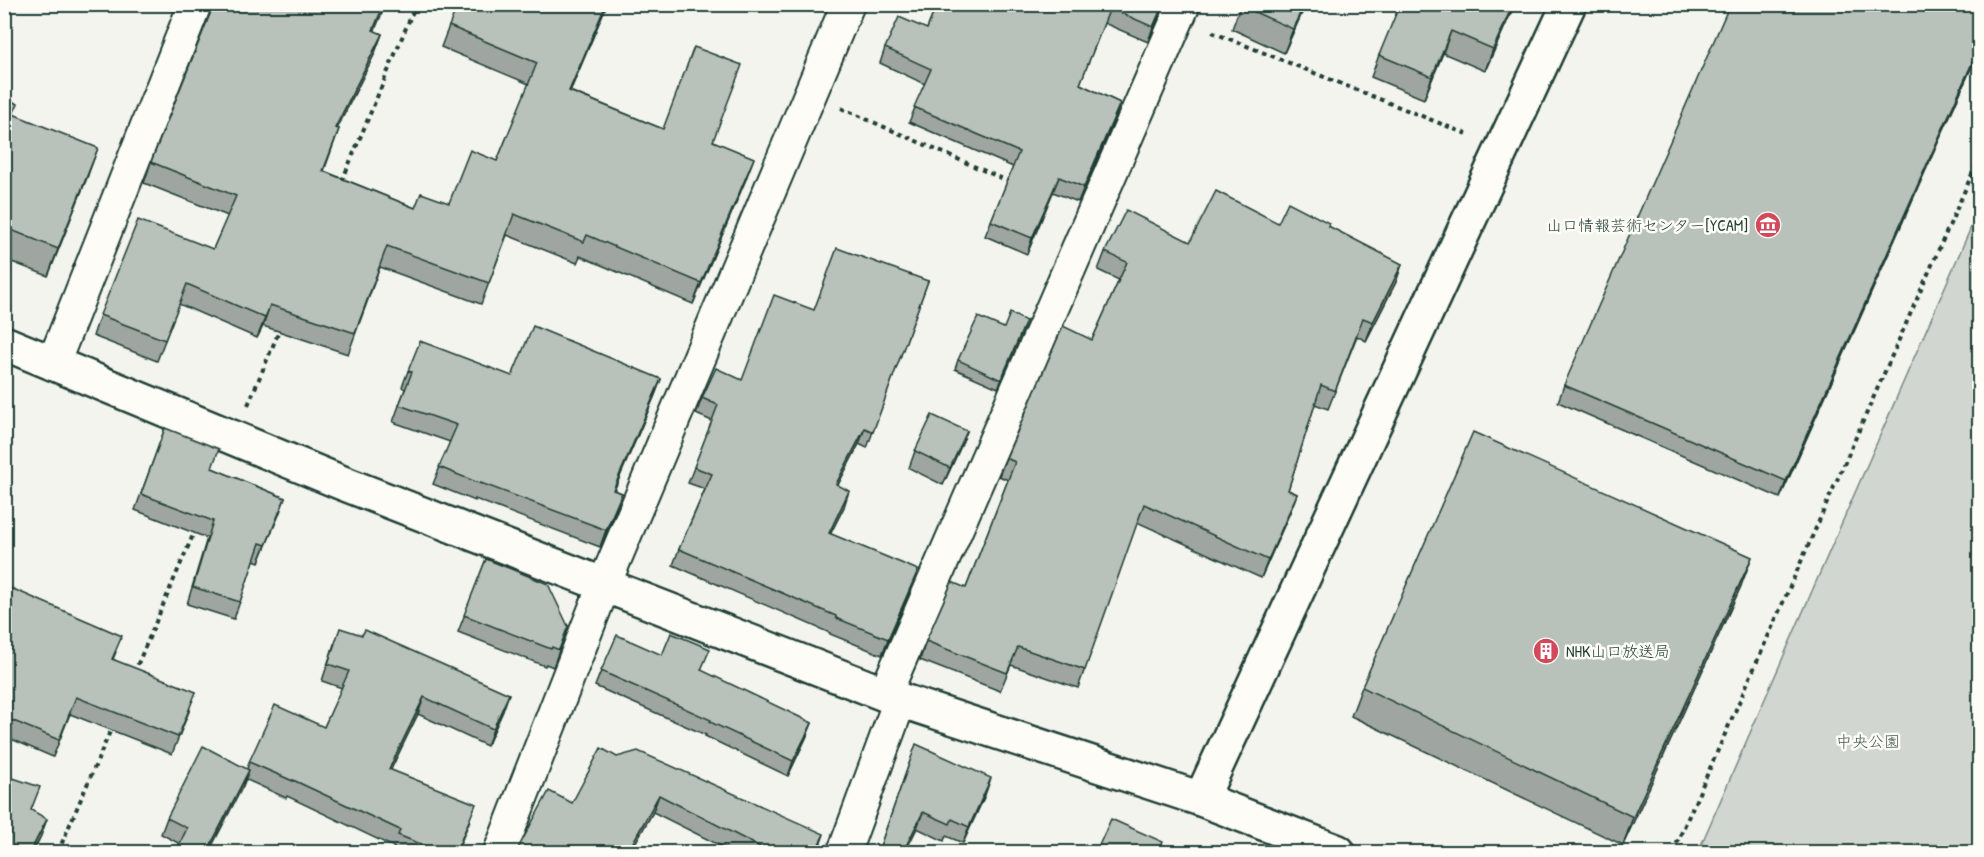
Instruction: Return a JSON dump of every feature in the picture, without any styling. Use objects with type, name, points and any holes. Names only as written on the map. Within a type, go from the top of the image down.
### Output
[{"type":"street","points":[[53,364],[195,4]]},
{"type":"street","points":[[500,852],[604,585],[848,4]]},
{"type":"street","points":[[1202,799],[1569,4]]},
{"type":"street","points":[[844,852],[892,697],[1181,11]]},
{"type":"street","points":[[4,343],[340,482],[892,697],[1202,799],[1338,852]]},
{"type":"path","points":[[1181,11],[1502,149]]},
{"type":"path","points":[[810,95],[1016,184]]},
{"type":"path","points":[[1673,852],[1980,156]]},
{"type":"green space","name":"中央公園","points":[[1979,209],[1979,852],[1698,852]]},
{"type":"building","points":[[214,4],[384,4],[373,30],[382,34],[335,128],[339,129],[323,171],[415,208],[421,193],[449,203],[470,150],[497,161],[537,63],[449,26],[458,4],[606,4],[569,91],[663,129],[694,47],[742,65],[713,141],[754,158],[701,283],[587,235],[584,242],[514,214],[489,283],[387,246],[355,333],[270,305],[265,318],[187,284],[165,340],[100,315],[138,220],[213,249],[236,196],[151,162]]},
{"type":"building","points":[[937,4],[1163,4],[1153,27],[1110,8],[1080,84],[1120,103],[1084,187],[1059,177],[1032,238],[991,221],[1019,152],[914,107],[931,69],[885,48],[899,17],[927,29]]},
{"type":"building","points":[[1241,4],[1304,4],[1293,29],[1241,6]]},
{"type":"building","points":[[1400,4],[1513,4],[1493,49],[1451,31],[1432,77],[1379,55]]},
{"type":"building","name":"山口情報芸術センター[YCAM]","points":[[1730,4],[1980,4],[1980,45],[1786,481],[1564,385]]},
{"type":"building","points":[[4,98],[18,104],[13,114],[98,148],[58,249],[4,227]]},
{"type":"building","points":[[1216,191],[1278,223],[1288,202],[1329,223],[1328,226],[1402,264],[1373,322],[1363,318],[1335,391],[1321,385],[1288,490],[1297,494],[1268,560],[1144,504],[1085,670],[1018,647],[1007,673],[926,641],[952,582],[966,588],[1015,462],[1006,458],[1063,326],[1092,340],[1127,262],[1105,252],[1126,210],[1190,242]]},
{"type":"building","points":[[837,248],[928,281],[873,432],[865,428],[836,484],[849,491],[829,533],[918,570],[888,639],[679,549],[712,474],[694,467],[718,405],[702,398],[716,368],[742,380],[774,295],[814,310]]},
{"type":"building","points":[[1010,313],[1026,321],[1001,380],[958,360],[978,317],[1004,328]]},
{"type":"building","points":[[533,326],[661,379],[613,490],[622,493],[606,530],[439,467],[457,425],[399,405],[412,372],[408,371],[420,341],[512,376]]},
{"type":"building","points":[[932,415],[967,431],[950,468],[915,451]]},
{"type":"building","points":[[165,428],[219,449],[212,468],[285,498],[266,545],[260,543],[240,602],[193,587],[213,521],[141,494]]},
{"type":"building","name":"NHK山口放送局","points":[[1473,432],[1752,557],[1633,817],[1362,687]]},
{"type":"building","points":[[486,559],[548,584],[568,626],[559,650],[552,647],[551,649],[464,615]]},
{"type":"building","points":[[4,585],[122,636],[112,659],[196,692],[178,737],[76,697],[59,740],[4,717]]},
{"type":"building","points":[[340,628],[362,635],[365,630],[509,694],[493,729],[424,697],[389,769],[476,804],[456,852],[441,852],[398,835],[400,830],[249,762],[275,705],[324,727],[349,671],[328,664]]},
{"type":"building","points":[[671,633],[710,649],[701,670],[812,723],[793,761],[710,722],[711,720],[601,671],[617,635],[662,655]]},
{"type":"building","points":[[916,744],[991,778],[969,827],[952,819],[950,824],[923,812],[903,852],[878,852]]},
{"type":"building","points":[[203,746],[249,770],[207,852],[176,852],[187,828],[167,818]]},
{"type":"building","points":[[601,748],[617,757],[638,751],[824,834],[815,852],[767,852],[659,795],[631,846],[644,852],[516,852],[549,791],[572,803]]},
{"type":"building","points":[[4,775],[40,787],[31,810],[47,819],[30,852],[4,852]]},
{"type":"building","points":[[1111,819],[1163,842],[1158,852],[1096,852]]},
{"type":"place","name":"山口情報芸術センター[YCAM]","points":[[1768,225]]},
{"type":"place","name":"NHK山口放送局","points":[[1546,651]]}]
